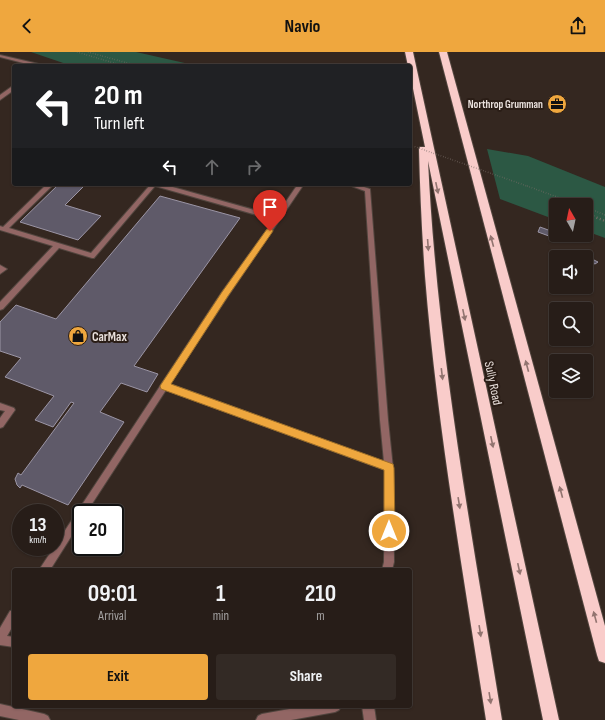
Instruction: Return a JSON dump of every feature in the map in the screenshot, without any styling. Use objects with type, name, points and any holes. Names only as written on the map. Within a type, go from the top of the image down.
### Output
[{"type":"highway","name":"Sully Road","points":[[409,52],[412,64]]},
{"type":"highway","points":[[444,52],[472,165],[605,655]]},
{"type":"highway","name":"Sully Road","points":[[412,66],[551,720]]},
{"type":"highway","points":[[421,108],[424,192],[433,301],[457,492],[494,720]]},
{"type":"street","points":[[0,56],[33,64]]},
{"type":"street","points":[[0,98],[12,89]]},
{"type":"street","points":[[2,229],[49,186]]},
{"type":"street","points":[[2,229],[92,256],[152,186]]},
{"type":"street","points":[[161,186],[278,219]]},
{"type":"street","points":[[87,504],[225,294],[300,186]]},
{"type":"street","points":[[356,186],[368,190],[383,412],[389,468],[389,562],[388,568]]},
{"type":"street","points":[[0,307],[58,245]]},
{"type":"street","points":[[0,267],[4,269],[0,272]]},
{"type":"street","points":[[164,386],[389,468]]},
{"type":"street","points":[[0,406],[11,410],[0,424]]},
{"type":"street","points":[[45,568],[72,527]]},
{"type":"street","points":[[0,637],[12,619]]},
{"type":"street","points":[[0,640],[12,642]]},
{"type":"street","points":[[262,720],[325,708]]},
{"type":"street","points":[[368,708],[370,720]]},
{"type":"street","points":[[0,710],[29,719],[44,720]]},
{"type":"path","points":[[77,52],[117,64]]},
{"type":"path","points":[[88,52],[131,64]]},
{"type":"path","points":[[412,146],[559,198]]},
{"type":"path","points":[[550,195],[555,198]]},
{"type":"path","points":[[593,211],[605,215]]},
{"type":"path","points":[[593,216],[605,221]]},
{"type":"green space","points":[[31,52],[136,52],[189,64],[66,64]]},
{"type":"green space","points":[[487,149],[528,156],[605,187],[605,238],[593,234],[593,198],[549,198],[549,217],[500,199]]},
{"type":"building","points":[[57,186],[84,186],[65,205],[101,216],[78,240],[20,222]]},
{"type":"building","name":"CarMax","points":[[160,196],[240,218],[134,366],[158,374],[147,392],[121,383],[100,412],[124,422],[68,505],[22,485],[20,488],[15,479],[18,473],[21,475],[74,403],[71,402],[53,427],[35,420],[54,396],[5,377],[21,358],[0,351],[0,322],[16,305],[56,319]]},
{"type":"building","points":[[540,227],[549,230],[549,236],[538,232]]},
{"type":"building","points":[[593,260],[598,262],[595,264],[593,263]]},
{"type":"place","name":"Northrop Grumman","points":[[557,104]]},
{"type":"place","name":"CarMax","points":[[78,336]]},
{"type":"route","points":[[270,231],[225,294],[164,386],[389,468],[389,531]]}]
